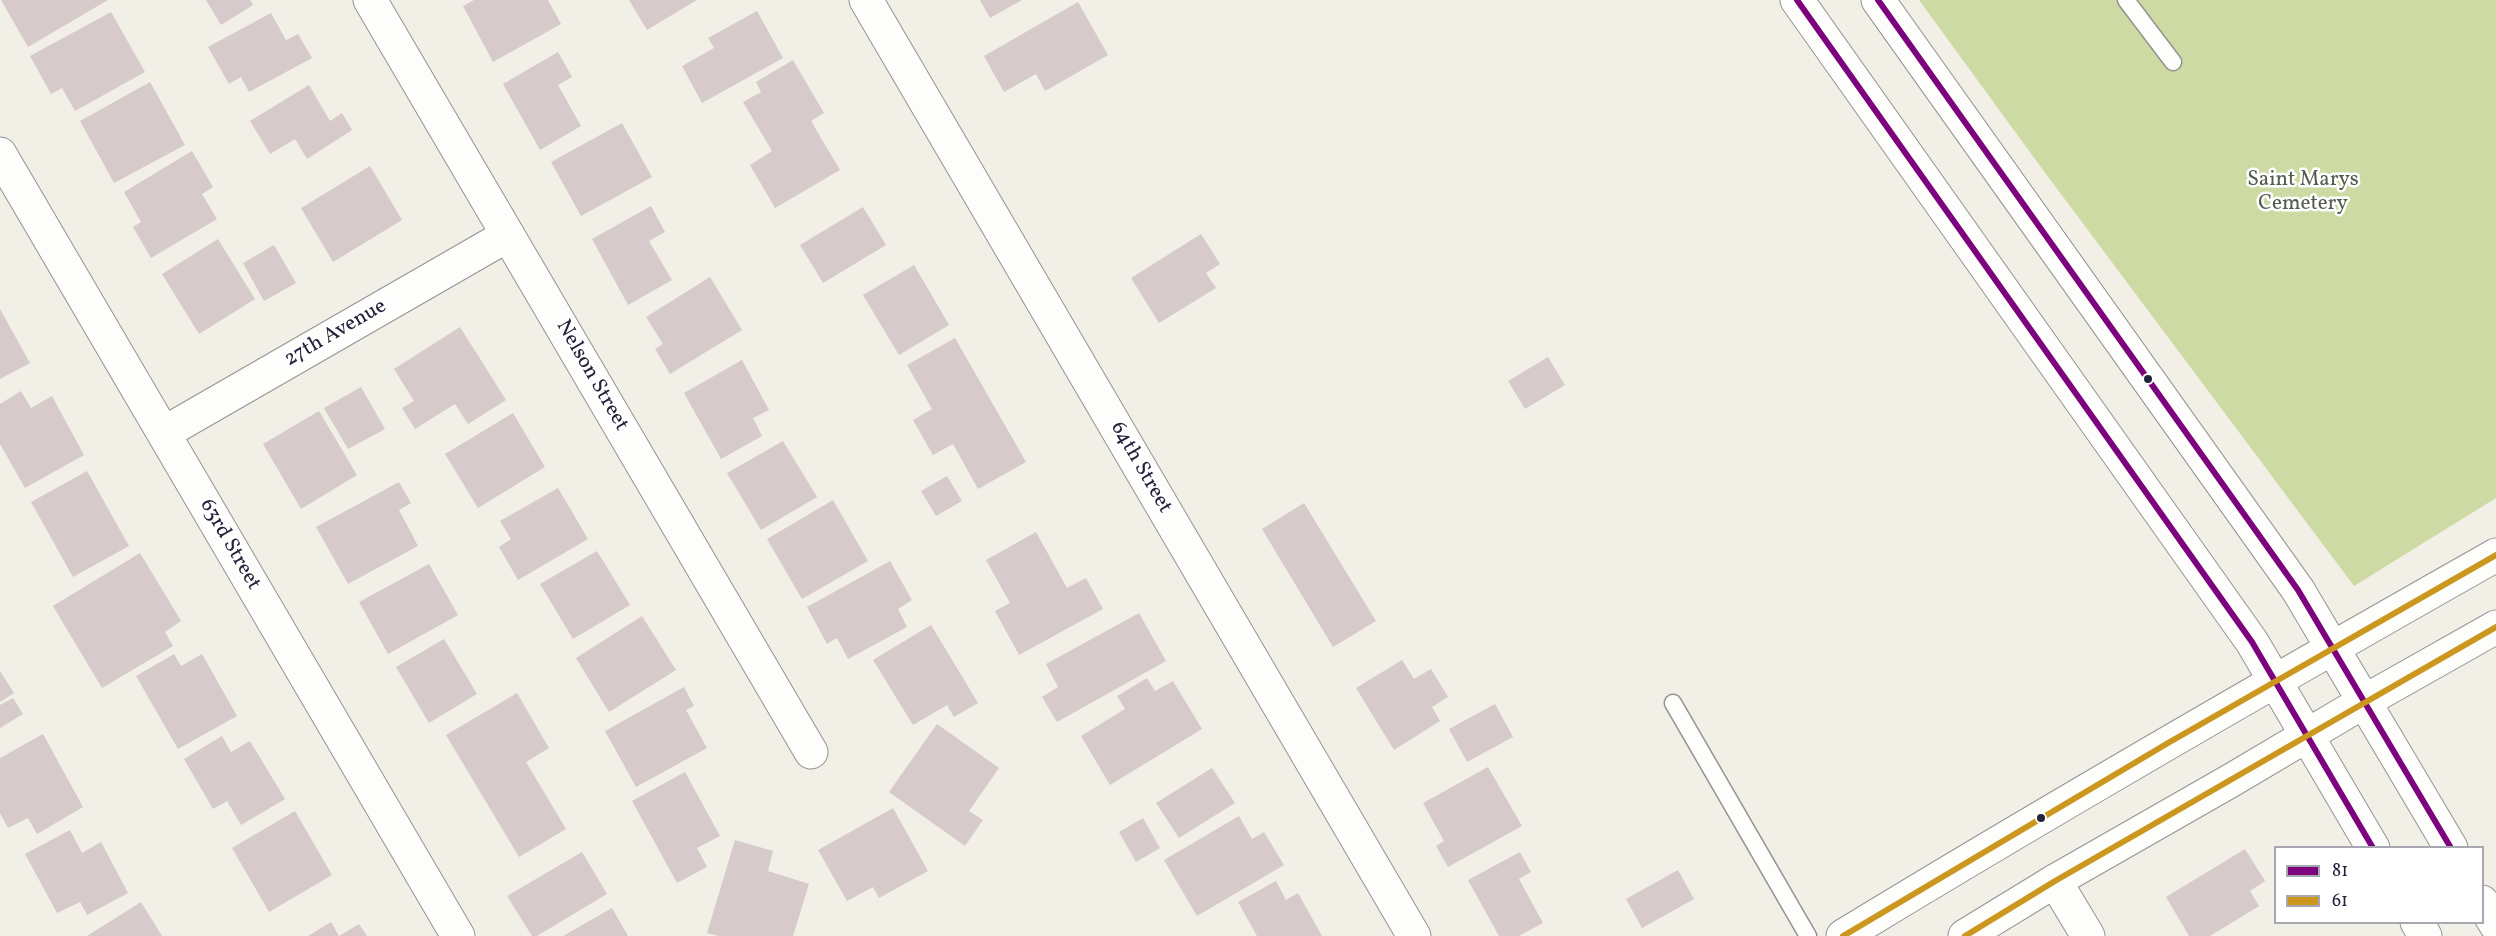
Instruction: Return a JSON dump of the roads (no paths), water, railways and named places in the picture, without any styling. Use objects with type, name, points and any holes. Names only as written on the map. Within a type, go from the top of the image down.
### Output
[{"type":"main road","name":"Nelson Street","points":[[370,0],[811,752]]},
{"type":"main road","name":"64th Street","points":[[866,0],[1414,936]]},
{"type":"main road","points":[[1797,0],[2238,622],[2372,846]]},
{"type":"main road","points":[[1878,0],[2298,590],[2450,846]]},
{"type":"main road","name":"63rd Street","points":[[0,154],[458,936]]},
{"type":"main road","name":"27th Avenue","points":[[164,433],[508,235]]},
{"type":"main road","points":[[1843,936],[2051,809],[2331,647],[2496,555]]},
{"type":"main road","points":[[1965,936],[2055,881],[2496,627]]},
{"type":"main road","points":[[2055,881],[2088,936]]},
{"type":"main road","points":[[2484,905],[2496,925]]},
{"type":"lane","points":[[2126,0],[2174,62]]},
{"type":"lane","points":[[1673,703],[1808,936]]},
{"type":"park label","name":"Saint Marys Cemetery","points":[[2303,193]]}]
